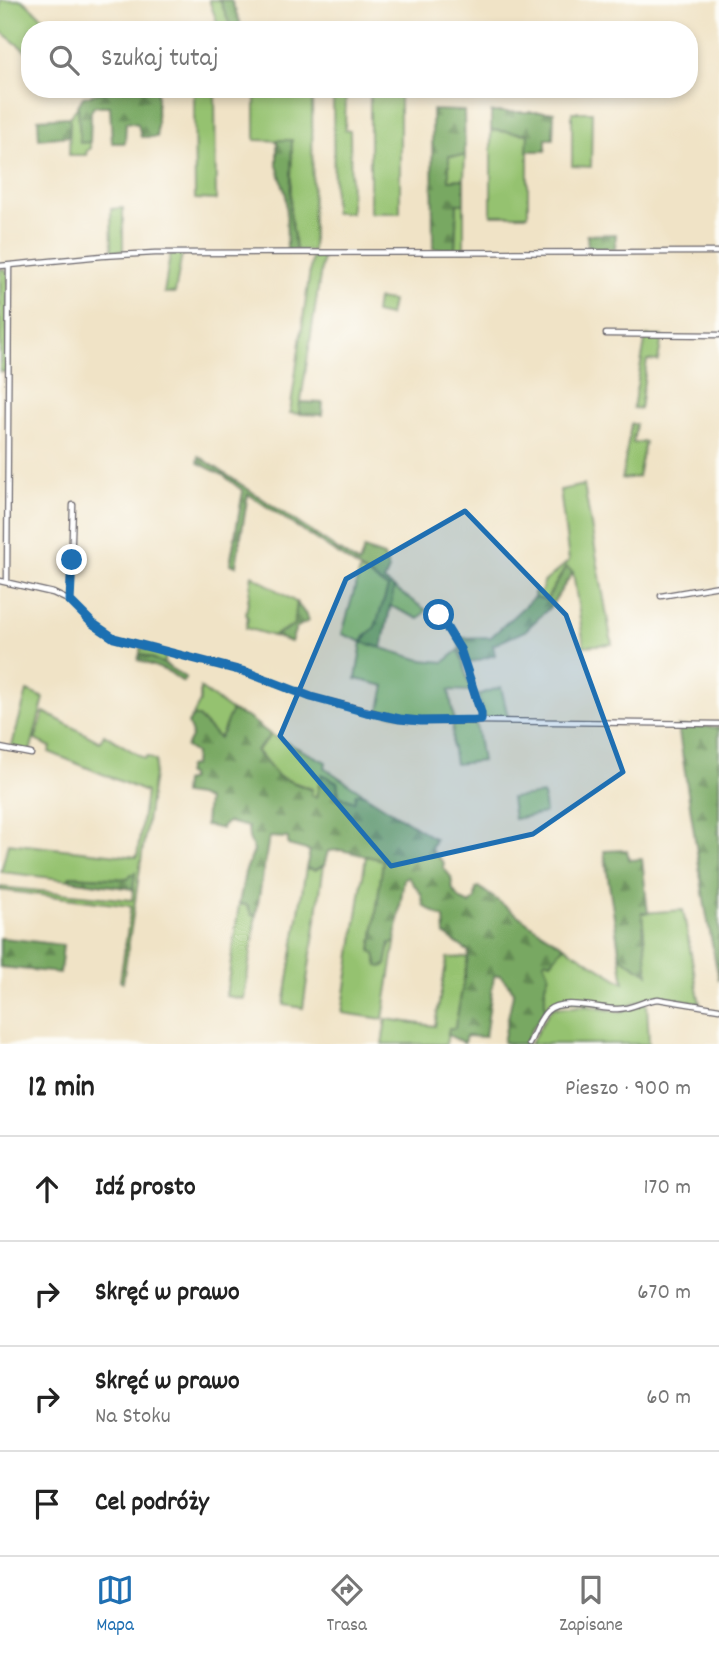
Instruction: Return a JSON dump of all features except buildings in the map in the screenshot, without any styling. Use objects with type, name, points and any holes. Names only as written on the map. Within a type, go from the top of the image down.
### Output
[{"type":"street","points":[[0,266],[155,253],[719,252]]},
{"type":"street","points":[[7,582],[9,266]]},
{"type":"street","points":[[606,334],[719,335]]},
{"type":"street","points":[[70,601],[73,505]]},
{"type":"street","points":[[0,581],[53,593],[70,601],[92,623],[114,638],[246,672],[311,697],[400,719],[719,724]]},
{"type":"street","points":[[661,596],[719,586]]},
{"type":"street","points":[[439,615],[460,649],[481,720]]},
{"type":"street","points":[[0,748],[31,754]]},
{"type":"street","points":[[529,1044],[545,1014],[555,1006],[586,1004],[619,1010],[658,999],[719,1009]]},
{"type":"highlighted area","points":[[465,511],[566,615],[623,772],[533,834],[391,866],[280,736],[346,579]]},
{"type":"green space","points":[[0,0],[22,0],[47,21],[21,21],[21,47],[0,31]]},
{"type":"green space","points":[[209,0],[220,0],[228,21],[217,21]]},
{"type":"green space","points":[[220,0],[231,0],[239,21],[228,21]]},
{"type":"green space","points":[[82,98],[157,98],[157,137],[141,137],[138,124],[126,122],[125,143],[112,143],[110,106],[95,106],[91,111],[90,142],[80,143],[78,106]]},
{"type":"green space","points":[[194,98],[215,98],[216,200],[195,199]]},
{"type":"green space","points":[[255,98],[312,98],[313,251],[296,250],[290,212],[292,141],[255,140]]},
{"type":"green space","points":[[333,98],[346,98],[345,130],[350,131],[351,213],[334,213]]},
{"type":"green space","points":[[370,98],[400,98],[400,213],[370,213]]},
{"type":"green space","points":[[78,106],[80,142],[90,142],[90,149],[86,155],[69,155],[70,117]]},
{"type":"green space","points":[[432,110],[464,111],[465,156],[449,156],[449,180],[464,179],[464,204],[457,204],[455,249],[433,249]]},
{"type":"green space","points":[[491,112],[554,112],[553,139],[546,139],[546,151],[527,151],[528,134],[491,130]]},
{"type":"green space","points":[[572,112],[592,112],[591,167],[572,166]]},
{"type":"green space","points":[[70,117],[69,136],[39,139],[38,119]]},
{"type":"green space","points":[[491,130],[528,134],[528,215],[491,215]]},
{"type":"green space","points":[[277,140],[292,140],[290,212],[296,250],[287,250],[286,196],[277,165]]},
{"type":"green space","points":[[449,155],[465,156],[464,179],[449,180]]},
{"type":"green space","points":[[457,203],[464,204],[464,250],[455,249]]},
{"type":"green space","points":[[123,208],[123,251],[112,252],[111,209]]},
{"type":"green space","points":[[616,234],[615,249],[588,249],[587,235]]},
{"type":"green space","points":[[182,254],[175,293],[164,293],[170,255]]},
{"type":"green space","points":[[312,256],[323,256],[299,414],[290,413]]},
{"type":"green space","points":[[0,269],[8,273],[7,372],[0,372]]},
{"type":"green space","points":[[377,299],[392,301],[389,316],[375,313]]},
{"type":"green space","points":[[646,336],[662,336],[658,361],[647,360],[640,409],[633,408]]},
{"type":"green space","points":[[300,402],[323,403],[322,415],[299,414]]},
{"type":"green space","points":[[631,424],[636,424],[633,443],[645,442],[638,477],[622,479]]},
{"type":"green space","points":[[199,456],[359,564],[364,549],[384,556],[389,570],[384,581],[394,588],[382,648],[362,642],[375,627],[388,588],[248,494],[236,566],[230,564],[243,491],[223,475],[198,463]]},
{"type":"green space","points":[[584,485],[612,644],[584,646],[573,572],[566,567],[546,600],[534,597],[534,592],[541,593],[544,582],[569,561],[560,490]]},
{"type":"green space","points":[[566,567],[573,572],[551,606],[525,631],[493,645],[495,655],[466,664],[457,638],[491,637],[534,597],[546,600]]},
{"type":"green space","points":[[360,570],[388,588],[375,628],[362,642],[342,634]]},
{"type":"green space","points":[[252,575],[297,603],[294,625],[273,636],[246,628]]},
{"type":"green space","points":[[394,588],[426,610],[419,619],[390,606]]},
{"type":"green space","points":[[297,603],[308,621],[296,628],[291,642],[273,636],[294,625]]},
{"type":"green space","points":[[362,642],[421,660],[444,662],[459,650],[471,691],[449,690],[454,719],[418,718],[379,712],[385,686],[356,679]]},
{"type":"green space","points":[[140,648],[166,655],[164,664],[140,653]]},
{"type":"green space","points":[[140,653],[186,678],[183,682],[169,672],[138,660]]},
{"type":"green space","points":[[501,687],[508,717],[484,718],[478,695]]},
{"type":"green space","points":[[200,688],[232,711],[219,738],[198,717],[192,717],[200,702]]},
{"type":"green space","points":[[27,691],[44,698],[30,752],[11,749]]},
{"type":"green space","points":[[232,711],[249,718],[271,735],[256,751],[279,777],[312,790],[311,795],[316,797],[322,774],[337,782],[339,796],[354,802],[356,794],[364,794],[435,839],[431,850],[444,863],[443,867],[451,877],[453,890],[461,900],[470,904],[475,899],[476,888],[479,887],[564,946],[551,962],[544,962],[549,974],[545,985],[545,1011],[531,1030],[526,1044],[503,1042],[513,994],[500,975],[494,976],[485,1037],[466,1036],[464,1043],[448,1035],[449,1028],[455,1028],[469,952],[445,935],[444,918],[424,906],[421,894],[408,877],[404,878],[395,943],[390,943],[386,965],[378,966],[375,954],[371,951],[383,860],[341,850],[328,851],[324,865],[315,870],[306,868],[310,851],[288,845],[288,838],[269,837],[256,915],[252,915],[247,905],[239,904],[245,872],[254,851],[248,827],[228,822],[222,829],[205,825],[207,800],[183,794],[184,782],[190,779],[190,775],[186,774],[188,767],[194,765],[195,753],[186,747],[192,735],[188,723],[192,717],[198,717],[219,738]]},
{"type":"green space","points":[[44,712],[100,742],[104,734],[145,759],[147,756],[156,761],[123,982],[120,981],[131,906],[0,890],[0,887],[132,900],[135,873],[129,879],[70,876],[69,880],[1,872],[8,843],[137,857],[146,792],[49,752],[51,747],[35,740]]},
{"type":"green space","points":[[453,724],[476,724],[482,761],[455,764]]},
{"type":"green space","points":[[678,726],[719,727],[719,981],[705,906]]},
{"type":"green space","points":[[271,735],[326,762],[325,768],[364,794],[356,794],[354,802],[339,796],[337,782],[322,775],[316,797],[311,795],[312,789],[279,777],[256,751]]},
{"type":"green space","points":[[543,794],[545,813],[514,819],[511,798]]},
{"type":"green space","points":[[627,850],[629,860],[642,859],[648,913],[642,913],[648,974],[620,957],[604,851]]},
{"type":"green space","points":[[366,856],[384,860],[371,951],[395,943],[383,1019],[342,1013]]},
{"type":"green space","points":[[324,865],[303,1008],[284,1005],[306,868],[315,870]]},
{"type":"green space","points":[[135,873],[133,889],[69,880],[70,876],[128,879]]},
{"type":"green space","points":[[239,904],[247,905],[252,915],[256,915],[244,999],[226,996]]},
{"type":"green space","points":[[683,910],[700,1004],[657,996],[620,1008],[570,1002],[558,1004],[545,1011],[545,985],[549,974],[544,962],[546,959],[551,962],[564,946],[624,983],[620,957],[647,973],[642,913]]},
{"type":"green space","points":[[0,938],[63,945],[60,973],[0,967]]},
{"type":"green space","points":[[468,957],[455,1028],[449,1029],[446,1044],[382,1044],[386,1019],[435,1026],[447,958]]},
{"type":"green space","points":[[647,1002],[649,1044],[530,1044],[553,1008],[585,1006],[620,1012]]},
{"type":"route","points":[[72,560],[70,601],[92,623],[114,638],[246,672],[311,697],[366,712],[421,721],[481,720],[460,649],[439,615]]}]
